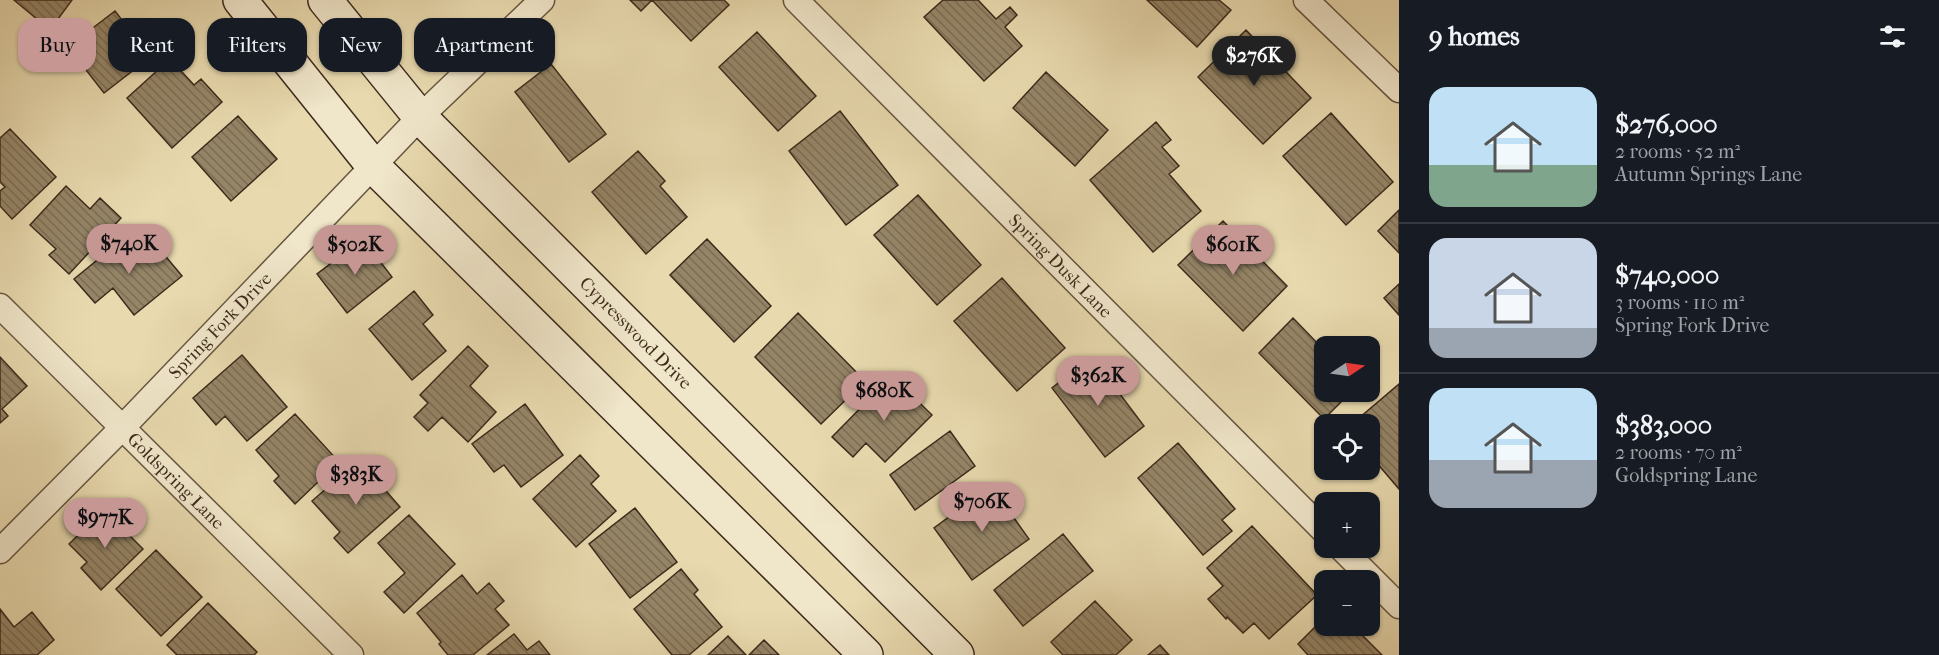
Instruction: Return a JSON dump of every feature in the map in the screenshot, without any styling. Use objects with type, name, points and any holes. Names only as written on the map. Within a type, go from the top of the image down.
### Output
[{"type":"main road","points":[[240,0],[374,167],[866,655]]},
{"type":"main road","name":"Cypresswood Drive","points":[[325,0],[420,117],[957,655]]},
{"type":"street","name":"Spring Fork Drive","points":[[0,551],[123,427],[420,117],[542,0]]},
{"type":"street","name":"Spring Dusk Lane","points":[[796,0],[1314,521]]},
{"type":"street","points":[[1306,0],[1399,90]]},
{"type":"street","name":"Goldspring Lane","points":[[0,306],[351,655]]},
{"type":"street","points":[[1351,558],[1399,606]]},
{"type":"building","points":[[14,0],[72,0],[59,18],[36,18]]},
{"type":"building","points":[[630,0],[652,0],[641,11]]},
{"type":"building","points":[[652,0],[724,0],[729,5],[691,41]]},
{"type":"building","points":[[943,0],[978,0],[996,19],[1010,7],[1017,15],[1005,27],[1022,46],[984,81],[924,17]]},
{"type":"building","points":[[1147,0],[1219,0],[1231,10],[1197,47]]},
{"type":"building","points":[[115,11],[120,18],[108,18],[108,72],[131,72],[104,93],[88,72],[96,72],[96,26]]},
{"type":"building","points":[[1246,30],[1311,98],[1263,144],[1198,77]]},
{"type":"building","points":[[757,32],[816,96],[778,131],[719,67]]},
{"type":"building","points":[[555,69],[606,134],[569,162],[515,92],[541,72],[555,72]]},
{"type":"building","points":[[156,72],[182,72],[194,85],[201,79],[222,102],[172,148],[127,98]]},
{"type":"building","points":[[1046,72],[1108,130],[1075,166],[1013,108]]},
{"type":"building","points":[[840,111],[898,185],[846,225],[789,151]]},
{"type":"building","points":[[1331,113],[1393,182],[1346,225],[1283,156]]},
{"type":"building","points":[[238,116],[277,159],[231,201],[192,157]]},
{"type":"building","points":[[1156,122],[1171,140],[1162,147],[1179,166],[1169,174],[1201,211],[1153,252],[1090,180]]},
{"type":"building","points":[[10,129],[56,177],[12,219],[0,206],[0,191],[5,187],[0,182],[0,138]]},
{"type":"building","points":[[638,151],[665,181],[660,186],[687,217],[646,254],[592,192]]},
{"type":"building","points":[[66,186],[90,209],[100,198],[121,218],[69,274],[49,255],[56,249],[30,225]]},
{"type":"building","points":[[918,195],[981,265],[937,305],[874,235]]},
{"type":"building","points":[[1399,210],[1399,253],[1378,231]]},
{"type":"building","points":[[1223,221],[1287,286],[1243,331],[1178,265]]},
{"type":"building","points":[[129,234],[151,261],[162,252],[182,276],[134,315],[113,288],[95,303],[74,279]]},
{"type":"building","points":[[363,239],[392,277],[347,313],[317,274]]},
{"type":"building","points":[[707,239],[771,306],[734,342],[670,275]]},
{"type":"building","points":[[1002,278],[1065,348],[1017,391],[954,321]]},
{"type":"building","points":[[1399,284],[1399,315],[1384,298]]},
{"type":"building","points":[[414,291],[433,315],[423,324],[446,351],[412,380],[369,329]]},
{"type":"building","points":[[798,313],[865,381],[821,424],[755,357]]},
{"type":"building","points":[[1293,318],[1314,340],[1314,402],[1341,402],[1329,414],[1319,414],[1259,353]]},
{"type":"building","points":[[468,346],[488,366],[470,386],[496,412],[468,442],[442,417],[428,431],[414,417],[428,403],[420,395]]},
{"type":"building","points":[[242,355],[287,407],[247,441],[225,416],[216,425],[193,398]]},
{"type":"building","points":[[0,357],[27,386],[2,409],[8,416],[0,423]]},
{"type":"building","points":[[1092,357],[1144,426],[1105,457],[1052,388]]},
{"type":"building","points":[[892,376],[932,415],[885,462],[866,443],[853,457],[832,437]]},
{"type":"building","points":[[1399,384],[1399,489],[1380,467],[1380,414],[1364,414]]},
{"type":"building","points":[[525,404],[563,455],[521,487],[504,465],[494,472],[472,444]]},
{"type":"building","points":[[295,414],[339,462],[295,504],[274,481],[279,476],[256,450]]},
{"type":"building","points":[[950,431],[975,466],[915,510],[890,475]]},
{"type":"building","points":[[1178,443],[1235,509],[1222,520],[1232,531],[1203,555],[1138,478]]},
{"type":"building","points":[[580,455],[599,476],[591,484],[616,511],[576,547],[533,499]]},
{"type":"building","points":[[359,460],[400,507],[348,553],[334,538],[340,532],[312,501]]},
{"type":"building","points":[[991,486],[1029,539],[972,580],[934,528]]},
{"type":"building","points":[[635,508],[677,562],[630,598],[589,544]]},
{"type":"building","points":[[104,510],[143,549],[101,590],[81,568],[87,562],[69,544]]},
{"type":"building","points":[[409,515],[455,564],[404,613],[384,592],[405,573],[378,543]]},
{"type":"building","points":[[1252,526],[1314,592],[1314,598],[1269,639],[1254,623],[1243,633],[1227,617],[1226,619],[1208,599],[1223,586],[1207,568]]},
{"type":"building","points":[[1063,534],[1093,571],[1023,626],[994,590]]},
{"type":"building","points":[[156,550],[202,597],[161,636],[116,589]]},
{"type":"building","points":[[681,569],[698,590],[694,594],[722,627],[689,655],[672,655],[634,609]]},
{"type":"building","points":[[462,575],[477,594],[489,583],[504,601],[495,609],[509,625],[473,655],[448,655],[439,644],[441,642],[417,613]]},
{"type":"building","points":[[1095,601],[1132,640],[1116,655],[1063,655],[1051,642]]},
{"type":"building","points":[[208,603],[257,652],[254,655],[177,655],[167,645]]},
{"type":"building","points":[[0,609],[14,627],[32,612],[54,640],[37,655],[0,655]]},
{"type":"building","points":[[1314,628],[1314,636],[1363,636],[1382,655],[1308,655],[1298,644]]},
{"type":"building","points":[[514,634],[527,650],[539,641],[550,655],[487,655]]},
{"type":"building","points":[[728,636],[746,655],[708,655]]},
{"type":"building","points":[[764,640],[779,655],[749,655]]},
{"type":"building","points":[[1160,645],[1169,655],[1148,655]]}]
